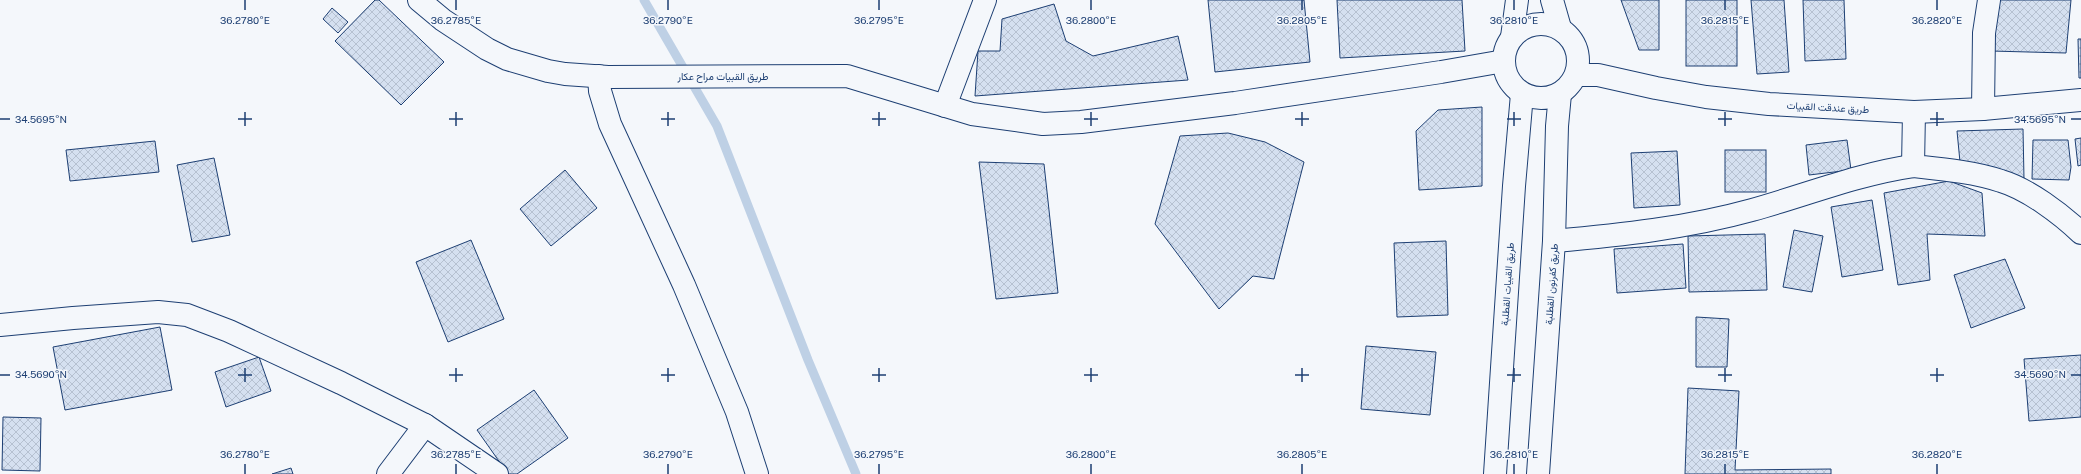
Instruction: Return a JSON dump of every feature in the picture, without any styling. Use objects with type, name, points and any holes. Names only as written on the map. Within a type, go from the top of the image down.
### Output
[{"type":"street","name":"طريق القبيات مراح عكار","points":[[419,0],[443,20],[487,49],[507,59],[548,71],[603,76],[838,75],[865,80],[972,114],[998,119],[1042,124],[1067,124],[1282,96],[1504,61]]},
{"type":"street","points":[[945,106],[984,0]]},
{"type":"street","points":[[1512,37],[1522,29],[1534,24],[1548,24],[1560,28],[1570,37],[1577,49],[1579,62],[1576,75],[1570,86],[1560,94],[1548,98],[1534,98],[1522,94],[1512,85],[1504,61],[1506,48],[1512,37],[1517,0]]},
{"type":"street","points":[[1552,0],[1560,28]]},
{"type":"street","points":[[1983,109],[1984,33],[1989,0]]},
{"type":"street","name":"طريق عندقت القبيات","points":[[1576,75],[1598,75],[1706,97],[1769,104],[1914,112],[1983,109],[2081,100]]},
{"type":"street","points":[[603,76],[600,90],[610,124],[684,285],[737,412],[757,474]]},
{"type":"street","name":"طريق القبيات القطلبة","points":[[1495,474],[1514,186],[1522,94]]},
{"type":"street","name":"طريق كفرنون القطلبة","points":[[1538,474],[1554,241],[1557,126],[1560,94]]},
{"type":"street","points":[[1913,166],[1914,112]]},
{"type":"street","points":[[1554,241],[1630,235],[1675,228],[1751,210],[1883,170],[1913,166],[2001,180],[2017,187],[2038,200],[2069,221],[2081,233]]},
{"type":"street","points":[[0,325],[158,312],[187,315],[229,331],[341,382],[425,425],[497,474]]},
{"type":"street","points":[[388,474],[425,425]]},
{"type":"building","points":[[375,0],[379,0],[444,62],[401,105],[335,41]]},
{"type":"building","points":[[1208,0],[1304,0],[1310,62],[1215,72]]},
{"type":"building","points":[[1337,0],[1462,0],[1465,51],[1340,58]]},
{"type":"building","points":[[1621,0],[1659,0],[1659,50],[1639,50]]},
{"type":"building","points":[[1686,0],[1737,0],[1737,66],[1686,66]]},
{"type":"building","points":[[1751,0],[1784,0],[1789,72],[1757,74]]},
{"type":"building","points":[[1803,0],[1844,0],[1846,59],[1805,61]]},
{"type":"building","points":[[1998,0],[2071,0],[2066,53],[1991,51]]},
{"type":"building","points":[[1054,4],[1066,41],[1093,56],[1178,36],[1188,80],[975,96],[978,51],[1000,51],[1002,19]]},
{"type":"building","points":[[332,8],[348,22],[338,33],[323,19]]},
{"type":"building","points":[[2078,39],[2081,39],[2081,78],[2079,78]]},
{"type":"building","points":[[1482,107],[1482,186],[1419,190],[1416,131],[1438,110]]},
{"type":"building","points":[[2023,129],[2024,179],[1960,162],[1957,131]]},
{"type":"building","points":[[1228,133],[1265,142],[1304,162],[1274,279],[1253,276],[1219,309],[1155,224],[1180,136]]},
{"type":"building","points":[[2081,138],[2081,165],[2078,166],[2075,139]]},
{"type":"building","points":[[1847,140],[1851,170],[1809,175],[1806,145]]},
{"type":"building","points":[[2033,140],[2068,140],[2071,167],[2069,180],[2032,179]]},
{"type":"building","points":[[155,141],[159,172],[70,181],[66,150]]},
{"type":"building","points":[[1725,150],[1766,150],[1766,192],[1725,192]]},
{"type":"building","points":[[1677,151],[1680,205],[1634,208],[1631,153]]},
{"type":"building","points":[[214,158],[230,235],[192,242],[177,165]]},
{"type":"building","points":[[979,162],[1044,164],[1058,293],[996,299]]},
{"type":"building","points":[[565,170],[597,208],[551,246],[520,209]]},
{"type":"building","points":[[1949,181],[1982,193],[1985,236],[1927,234],[1930,280],[1898,285],[1884,193]]},
{"type":"building","points":[[1872,200],[1883,270],[1842,277],[1831,207]]},
{"type":"building","points":[[1794,230],[1823,236],[1812,292],[1783,287]]},
{"type":"building","points":[[1765,234],[1767,290],[1689,292],[1688,236]]},
{"type":"building","points":[[471,240],[504,319],[448,342],[416,262]]},
{"type":"building","points":[[1446,241],[1448,315],[1397,317],[1394,243]]},
{"type":"building","points":[[1683,244],[1686,288],[1617,293],[1614,249]]},
{"type":"building","points":[[2005,259],[2025,308],[1971,328],[1954,275]]},
{"type":"building","points":[[1696,317],[1729,319],[1727,367],[1696,367]]},
{"type":"building","points":[[160,327],[172,390],[65,410],[53,347]]},
{"type":"building","points":[[1366,346],[1436,352],[1430,415],[1361,409]]},
{"type":"building","points":[[2081,355],[2081,417],[2029,421],[2024,359]]},
{"type":"building","points":[[259,357],[271,391],[226,407],[215,372]]},
{"type":"building","points":[[1688,388],[1739,391],[1735,470],[1831,469],[1831,474],[1685,474]]},
{"type":"building","points":[[534,390],[568,438],[517,474],[508,474],[477,430]]},
{"type":"building","points":[[3,417],[41,418],[40,471],[2,470]]},
{"type":"building","points":[[291,468],[293,474],[272,474]]},
{"type":"waterway","points":[[644,0],[717,126],[808,360],[856,474]]}]
